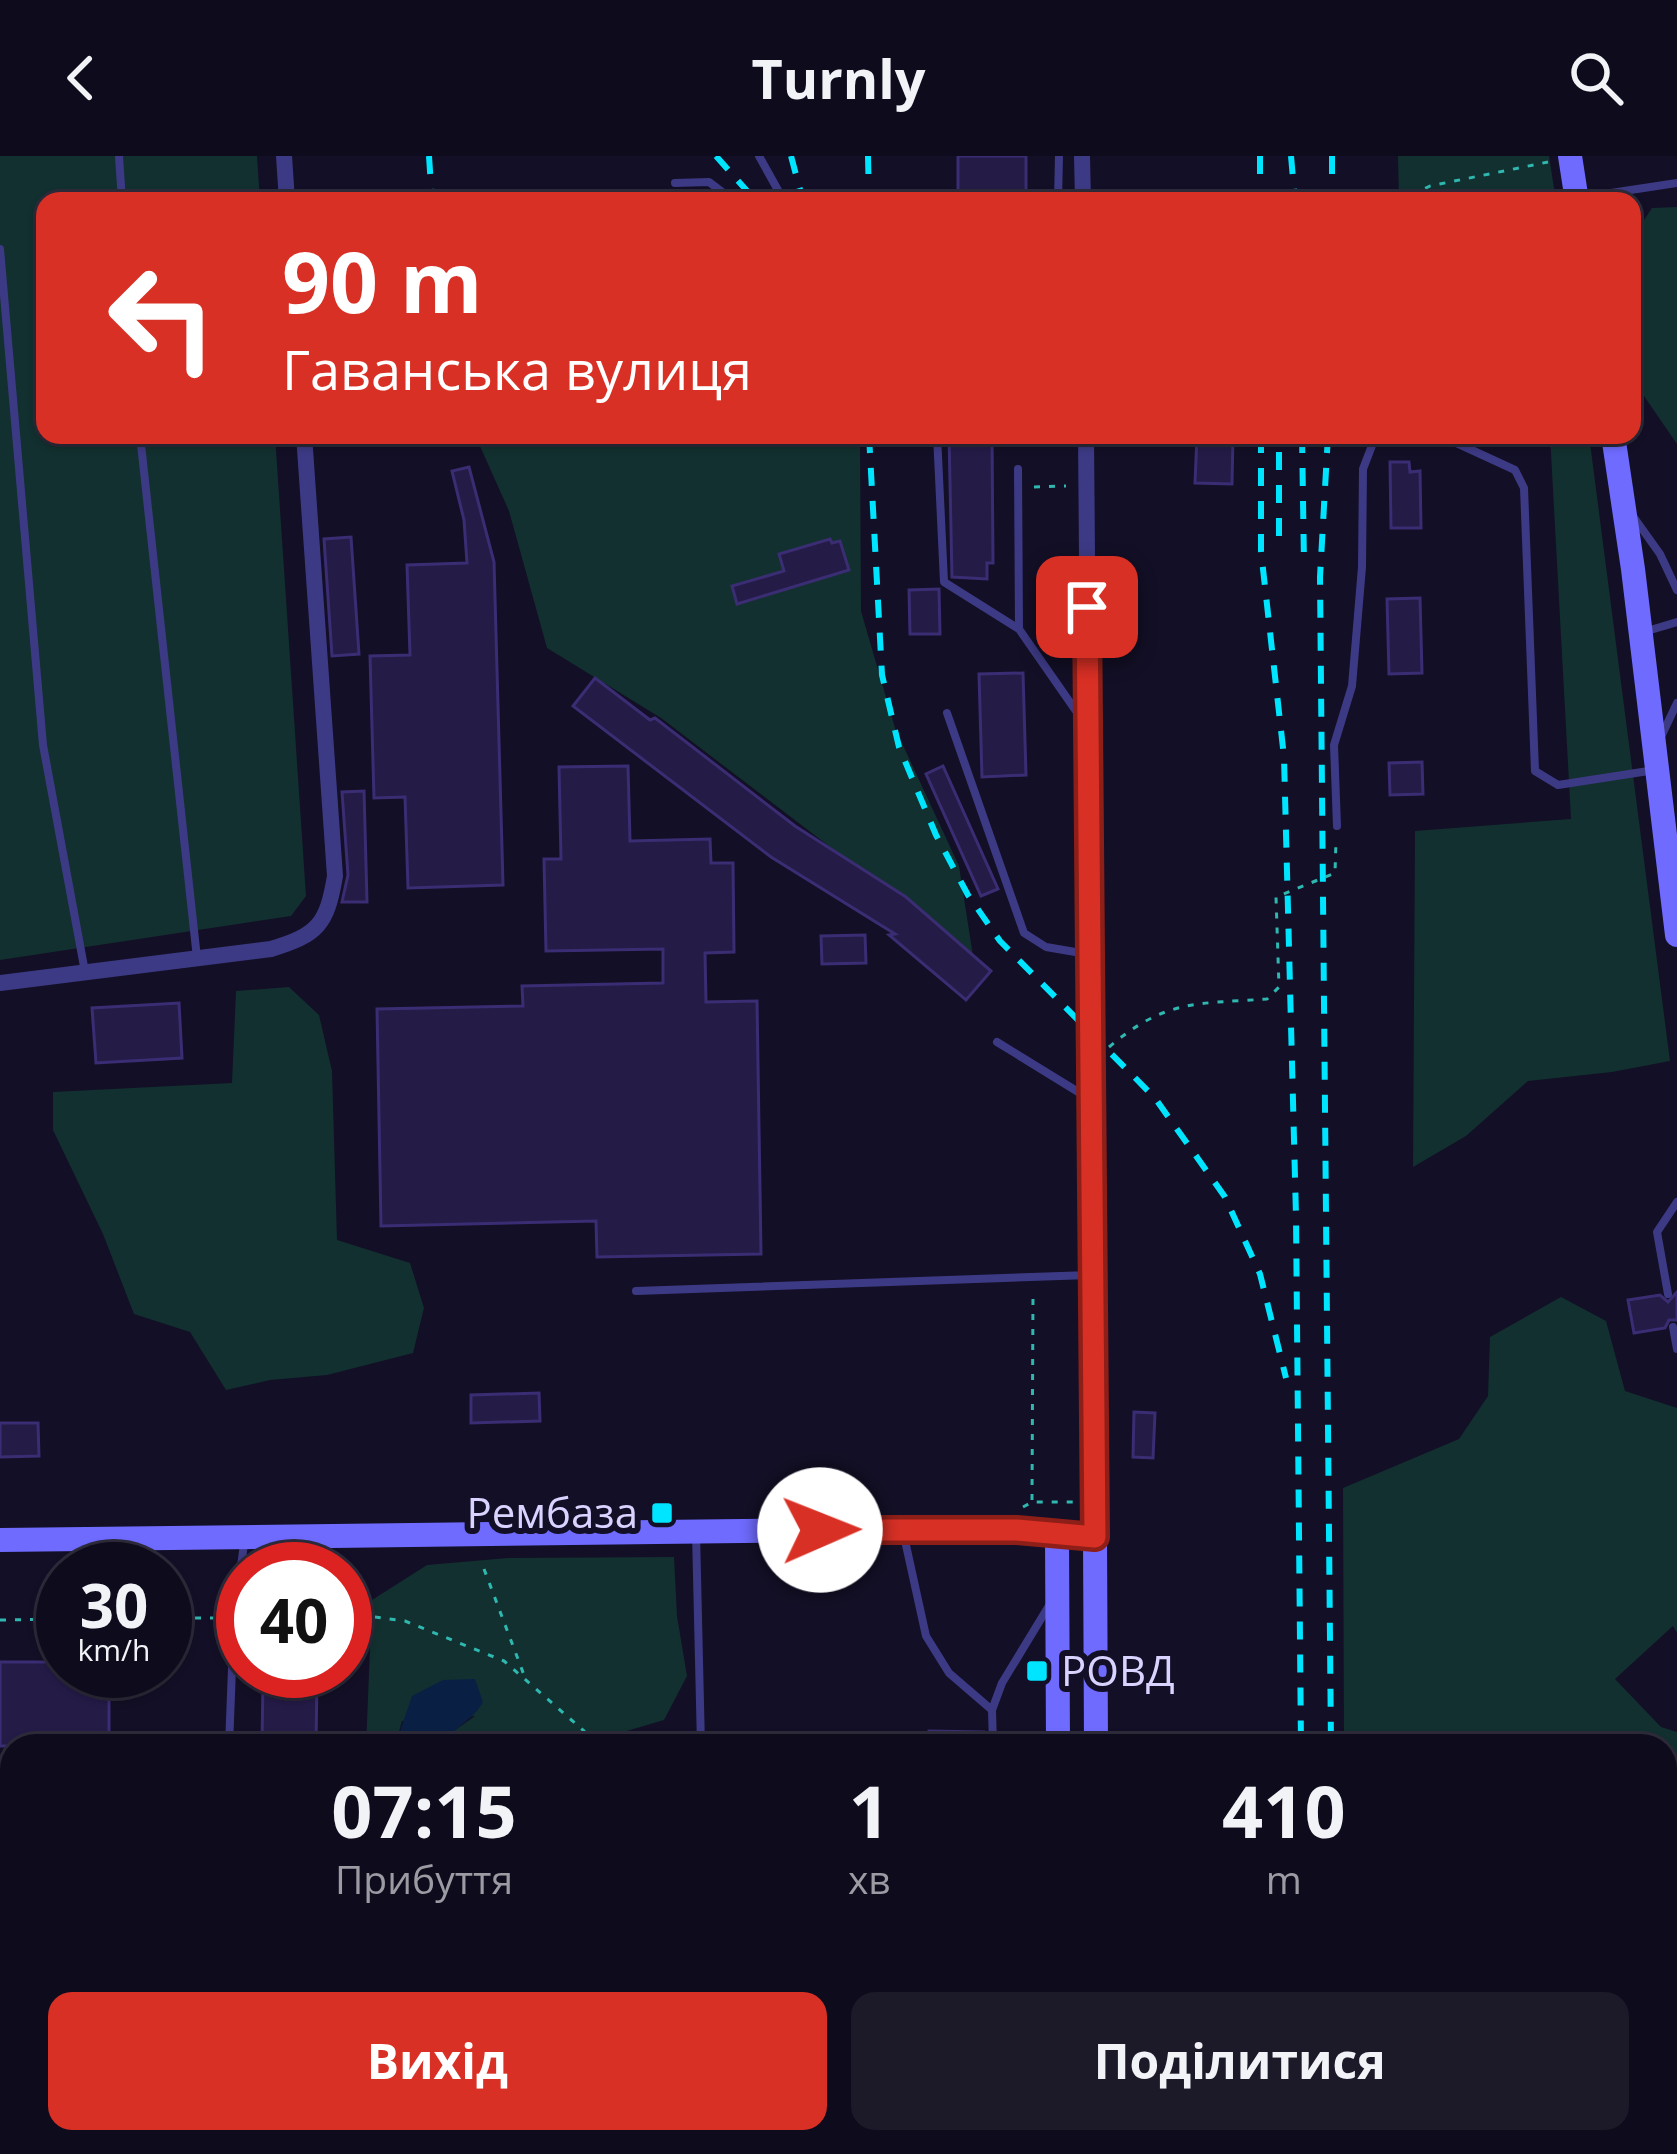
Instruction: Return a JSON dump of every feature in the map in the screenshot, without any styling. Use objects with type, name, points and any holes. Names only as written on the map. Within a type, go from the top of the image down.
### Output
[{"type":"street","points":[[284,156],[286,192]]},
{"type":"street","points":[[1082,156],[1083,192]]},
{"type":"street","points":[[1563,158],[1574,192]]},
{"type":"street","points":[[0,983],[271,949],[306,938],[329,912],[335,876],[305,444]]},
{"type":"street","points":[[1086,444],[1096,1734]]},
{"type":"street","points":[[1613,444],[1677,935]]},
{"type":"street","points":[[0,1540],[903,1529],[1017,1530],[1095,1537]]},
{"type":"street","points":[[1057,1536],[1058,1734]]},
{"type":"lane","points":[[119,156],[121,192]]},
{"type":"lane","points":[[759,156],[779,192]]},
{"type":"lane","points":[[1058,192],[1059,156]]},
{"type":"lane","points":[[675,183],[710,182],[723,192]]},
{"type":"lane","points":[[1624,192],[1677,183]]},
{"type":"lane","points":[[0,249],[43,745],[85,972]]},
{"type":"lane","points":[[141,444],[197,958]]},
{"type":"lane","points":[[937,444],[944,581],[1018,628],[1088,727]]},
{"type":"lane","points":[[1337,826],[1334,745],[1352,686],[1362,567],[1363,469],[1373,444]]},
{"type":"lane","points":[[1459,444],[1515,470],[1524,488],[1535,771],[1558,785],[1656,761],[1677,703]]},
{"type":"lane","points":[[1018,469],[1018,628]]},
{"type":"lane","points":[[1623,506],[1649,536],[1677,590]]},
{"type":"lane","points":[[1640,633],[1677,622]]},
{"type":"lane","points":[[947,713],[1024,933],[1046,947],[1088,954]]},
{"type":"lane","points":[[997,1042],[1089,1099]]},
{"type":"lane","points":[[1668,1294],[1657,1232],[1677,1202]]},
{"type":"lane","points":[[636,1291],[1092,1275]]},
{"type":"lane","points":[[1673,1327],[1677,1349]]},
{"type":"lane","points":[[903,1529],[926,1636],[949,1673],[992,1711]]},
{"type":"lane","points":[[696,1532],[701,1734]]},
{"type":"lane","points":[[244,1542],[245,1537]]},
{"type":"lane","points":[[993,1734],[992,1711],[1020,1651],[1058,1594]]},
{"type":"lane","points":[[229,1734],[231,1698]]},
{"type":"path","points":[[1417,192],[1563,158]]},
{"type":"path","points":[[1034,487],[1052,486]]},
{"type":"path","points":[[1088,1065],[1142,1019],[1185,1005],[1267,999],[1279,987],[1276,897],[1335,873],[1337,826]]},
{"type":"path","points":[[1032,1502],[1034,1276]]},
{"type":"path","points":[[484,1569],[524,1676]]},
{"type":"path","points":[[372,1617],[405,1621],[504,1661],[585,1734]]},
{"type":"path","points":[[0,1620],[36,1619]]},
{"type":"green space","points":[[0,156],[257,156],[259,192],[36,192],[36,444],[276,444],[306,896],[291,916],[0,960]]},
{"type":"green space","points":[[1398,156],[1549,156],[1555,192],[1399,192]]},
{"type":"green space","points":[[1677,207],[1677,444],[1644,396],[1641,376],[1641,224],[1652,208]]},
{"type":"green space","points":[[479,444],[860,444],[861,611],[895,728],[959,866],[973,956],[661,718],[547,648],[509,511]]},
{"type":"green space","points":[[1550,444],[1590,444],[1670,1061],[1528,1081],[1466,1136],[1413,1167],[1415,831],[1571,819]]},
{"type":"green space","points":[[289,987],[319,1015],[332,1071],[337,1240],[410,1263],[424,1308],[413,1353],[327,1375],[226,1390],[190,1332],[134,1314],[103,1234],[53,1130],[53,1092],[232,1083],[236,991]]},
{"type":"green space","points":[[1561,1297],[1606,1321],[1625,1391],[1677,1408],[1677,1633],[1673,1626],[1615,1679],[1661,1727],[1677,1734],[1344,1734],[1343,1488],[1459,1439],[1488,1396],[1490,1337]]},
{"type":"green space","points":[[674,1557],[687,1676],[664,1720],[617,1734],[449,1734],[475,1716],[402,1721],[398,1734],[366,1734],[368,1698],[372,1698],[372,1600],[427,1565],[508,1558]]},
{"type":"water","points":[[475,1679],[483,1702],[452,1734],[399,1734],[412,1696],[443,1680]]},
{"type":"building","points":[[958,156],[1026,156],[1026,192],[958,192]]},
{"type":"building","points":[[949,444],[992,444],[993,563],[987,563],[987,579],[952,577]]},
{"type":"building","points":[[1197,444],[1233,444],[1232,484],[1195,483]]},
{"type":"building","points":[[1390,462],[1409,462],[1410,472],[1420,471],[1421,528],[1391,528]]},
{"type":"building","points":[[469,467],[494,562],[503,885],[408,888],[405,797],[374,798],[370,656],[410,655],[407,565],[467,563],[464,520],[452,471]]},
{"type":"building","points":[[351,537],[359,654],[332,656],[324,539]]},
{"type":"building","points":[[830,539],[840,541],[849,570],[737,604],[732,586],[784,571],[779,554]]},
{"type":"building","points":[[939,589],[940,634],[910,634],[909,590]]},
{"type":"building","points":[[1420,598],[1422,673],[1389,674],[1387,599]]},
{"type":"building","points":[[1023,673],[1026,775],[982,777],[979,674]]},
{"type":"building","points":[[595,678],[795,826],[906,897],[991,971],[966,1000],[889,935],[895,934],[771,857],[573,706]]},
{"type":"building","points":[[1422,762],[1423,794],[1390,795],[1389,763]]},
{"type":"building","points":[[628,766],[630,841],[710,839],[711,863],[733,863],[734,952],[705,953],[706,1002],[757,1001],[761,1254],[597,1257],[596,1221],[381,1226],[377,1009],[523,1006],[522,986],[663,983],[663,949],[546,951],[544,859],[561,859],[559,767]]},
{"type":"building","points":[[943,766],[998,889],[981,896],[926,774]]},
{"type":"building","points":[[364,791],[367,902],[342,902],[348,875],[342,792]]},
{"type":"building","points":[[865,935],[866,963],[822,964],[821,936]]},
{"type":"building","points":[[179,1003],[182,1058],[96,1063],[92,1008]]},
{"type":"building","points":[[1677,1292],[1677,1320],[1669,1320],[1665,1328],[1634,1333],[1628,1300],[1660,1295],[1668,1302]]},
{"type":"building","points":[[539,1393],[540,1421],[471,1423],[471,1395]]},
{"type":"building","points":[[1134,1412],[1155,1413],[1153,1458],[1133,1457]]},
{"type":"building","points":[[0,1423],[38,1423],[39,1456],[0,1457]]},
{"type":"building","points":[[0,1662],[36,1662],[36,1698],[109,1698],[109,1734],[0,1734]]},
{"type":"building","points":[[263,1698],[317,1698],[316,1734],[262,1734]]},
{"type":"building","points":[[929,1731],[984,1734],[929,1734]]},
{"type":"railway","points":[[429,156],[431,192]]},
{"type":"railway","points":[[716,156],[748,192]]},
{"type":"railway","points":[[791,156],[801,192]]},
{"type":"railway","points":[[868,156],[869,192]]},
{"type":"railway","points":[[1260,156],[1260,192]]},
{"type":"railway","points":[[1291,156],[1294,192]]},
{"type":"railway","points":[[1332,156],[1332,192]]},
{"type":"railway","points":[[869,444],[882,675],[899,747],[936,835],[968,895],[1000,941],[1155,1098],[1225,1197],[1260,1274],[1286,1378]]},
{"type":"railway","points":[[1261,444],[1261,551],[1284,757],[1296,1216],[1301,1734]]},
{"type":"railway","points":[[1279,444],[1279,536]]},
{"type":"railway","points":[[1302,444],[1304,564]]},
{"type":"railway","points":[[1327,444],[1320,577],[1331,1734]]},
{"type":"place","name":"Рембаза","points":[[662,1513]]},
{"type":"place","name":"РОВД","points":[[1037,1671]]},
{"type":"route","points":[[820,1530],[1017,1530],[1095,1537],[1087,607]]}]
